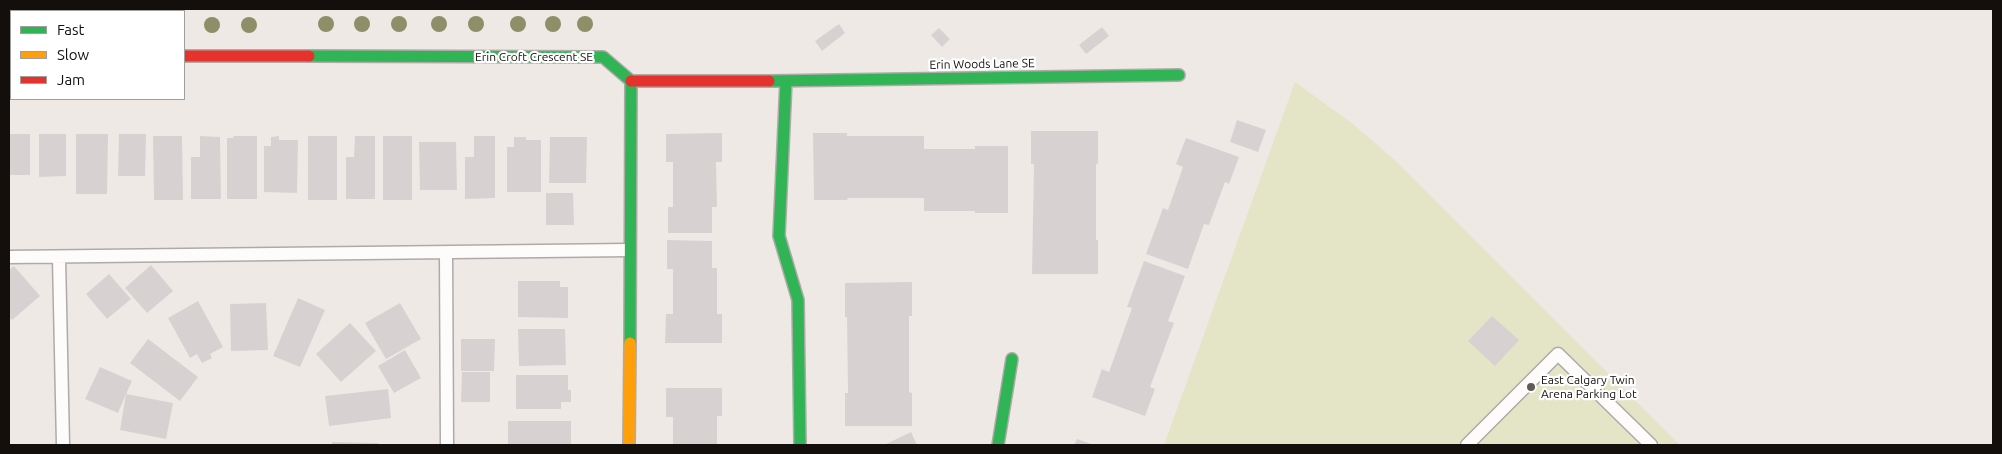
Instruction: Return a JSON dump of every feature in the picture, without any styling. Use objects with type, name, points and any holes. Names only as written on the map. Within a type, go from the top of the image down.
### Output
[{"type":"street","name":"Erin Croft Crescent SE","points":[[185,56],[603,58],[631,81]]},
{"type":"street","name":"Erin Woods Lane SE","points":[[631,81],[786,81],[1179,75]]},
{"type":"street","points":[[629,445],[631,81]]},
{"type":"street","points":[[786,81],[779,236],[798,300],[800,445]]},
{"type":"street","points":[[998,445],[1012,359]]},
{"type":"lane","points":[[9,257],[59,258],[629,250]]},
{"type":"lane","points":[[446,253],[447,445]]},
{"type":"lane","points":[[59,258],[64,445]]},
{"type":"lane","points":[[1467,445],[1558,354],[1651,445]]},
{"type":"green space","points":[[1295,82],[1353,124],[1395,160],[1680,445],[1164,445]]},
{"type":"building","points":[[839,24],[845,33],[822,51],[815,41]]},
{"type":"building","points":[[1102,27],[1109,36],[1086,54],[1079,45]]},
{"type":"building","points":[[939,28],[950,39],[942,47],[931,35]]},
{"type":"building","points":[[1237,120],[1266,130],[1258,152],[1230,142]]},
{"type":"building","points":[[1031,131],[1098,131],[1096,240],[1098,240],[1098,274],[1032,274],[1034,164],[1031,164]]},
{"type":"building","points":[[722,133],[722,162],[716,162],[717,207],[712,207],[712,233],[668,233],[668,207],[673,207],[673,162],[666,162],[666,134]]},
{"type":"building","points":[[813,133],[847,133],[847,136],[924,136],[924,149],[975,149],[975,146],[1008,146],[1008,213],[924,211],[924,198],[814,200]]},
{"type":"building","points":[[9,134],[30,134],[30,175],[9,175]]},
{"type":"building","points":[[39,134],[66,134],[66,176],[39,177]]},
{"type":"building","points":[[76,134],[108,134],[107,194],[76,194]]},
{"type":"building","points":[[119,134],[146,134],[145,176],[118,176]]},
{"type":"building","points":[[153,136],[182,136],[183,200],[154,200]]},
{"type":"building","points":[[200,136],[220,137],[221,199],[191,199],[191,157],[200,157]]},
{"type":"building","points":[[233,136],[257,136],[257,199],[227,199],[227,138],[234,138]]},
{"type":"building","points":[[279,136],[279,140],[298,140],[297,193],[264,192],[264,146],[271,146],[271,137]]},
{"type":"building","points":[[308,136],[337,136],[337,200],[308,200]]},
{"type":"building","points":[[355,136],[375,136],[375,199],[346,199],[346,157],[354,157]]},
{"type":"building","points":[[383,136],[412,136],[412,200],[383,200]]},
{"type":"building","points":[[474,136],[495,136],[495,198],[465,199],[465,157],[474,157]]},
{"type":"building","points":[[514,137],[526,137],[526,140],[541,140],[541,192],[507,192],[507,147],[514,147]]},
{"type":"building","points":[[550,137],[587,137],[586,183],[549,183]]},
{"type":"building","points":[[1186,138],[1239,157],[1229,184],[1225,182],[1209,225],[1204,224],[1188,269],[1146,254],[1163,208],[1168,210],[1183,167],[1176,164]]},
{"type":"building","points":[[419,142],[456,142],[457,190],[420,190]]},
{"type":"building","points":[[546,193],[573,193],[574,225],[546,225]]},
{"type":"building","points":[[667,240],[712,241],[712,268],[717,268],[717,314],[722,314],[722,343],[665,343],[666,314],[673,314],[673,269],[667,269]]},
{"type":"building","points":[[1144,261],[1185,276],[1168,321],[1174,323],[1150,387],[1155,389],[1145,416],[1092,397],[1102,369],[1109,372],[1132,308],[1127,307]]},
{"type":"building","points":[[151,265],[173,291],[147,313],[125,288]]},
{"type":"building","points":[[14,266],[40,296],[12,320],[9,317],[9,270]]},
{"type":"building","points":[[109,274],[131,299],[107,319],[86,294]]},
{"type":"building","points":[[518,281],[560,281],[560,287],[568,287],[568,318],[518,317]]},
{"type":"building","points":[[912,282],[912,316],[909,316],[909,392],[912,393],[912,426],[845,426],[845,393],[848,393],[845,283]]},
{"type":"building","points":[[298,298],[325,310],[300,367],[273,356]]},
{"type":"building","points":[[198,301],[223,347],[210,354],[212,358],[202,363],[197,354],[190,358],[168,318]]},
{"type":"building","points":[[266,303],[268,350],[231,351],[230,304]]},
{"type":"building","points":[[400,303],[421,339],[386,359],[365,323]]},
{"type":"building","points":[[1492,316],[1519,340],[1495,366],[1468,341]]},
{"type":"building","points":[[350,323],[376,351],[341,382],[316,354]]},
{"type":"building","points":[[518,329],[565,329],[566,365],[519,366]]},
{"type":"building","points":[[148,339],[198,377],[180,401],[130,363]]},
{"type":"building","points":[[461,339],[495,339],[494,371],[461,371]]},
{"type":"building","points":[[405,350],[421,378],[394,393],[378,366]]},
{"type":"building","points":[[100,367],[132,381],[118,413],[85,399]]},
{"type":"building","points":[[462,372],[490,372],[490,402],[461,402]]},
{"type":"building","points":[[516,375],[568,375],[568,390],[571,390],[571,402],[561,402],[561,409],[516,409]]},
{"type":"building","points":[[666,388],[722,388],[722,416],[717,416],[717,445],[673,445],[673,417],[666,417]]},
{"type":"building","points":[[388,389],[391,418],[329,426],[325,396]]},
{"type":"building","points":[[126,394],[173,403],[166,439],[120,430]]},
{"type":"building","points":[[508,421],[571,421],[571,445],[508,445]]},
{"type":"building","points":[[911,432],[917,445],[884,445]]},
{"type":"building","points":[[1077,439],[1094,445],[1074,445]]},
{"type":"building","points":[[332,442],[378,443],[378,445],[332,445]]},
{"type":"traffic: fast","points":[[309,56],[603,57],[631,81],[630,343]]},
{"type":"traffic: fast","points":[[769,81],[1179,75]]},
{"type":"traffic: fast","points":[[786,81],[779,236],[798,300],[800,445]]},
{"type":"traffic: fast","points":[[998,445],[1012,359]]},
{"type":"traffic: slow","points":[[629,445],[630,343]]},
{"type":"traffic: jam","points":[[185,56],[309,56]]},
{"type":"traffic: jam","points":[[631,81],[769,81]]},
{"type":"place","name":"East Calgary Twin Arena Parking Lot","points":[[1531,387]]}]
